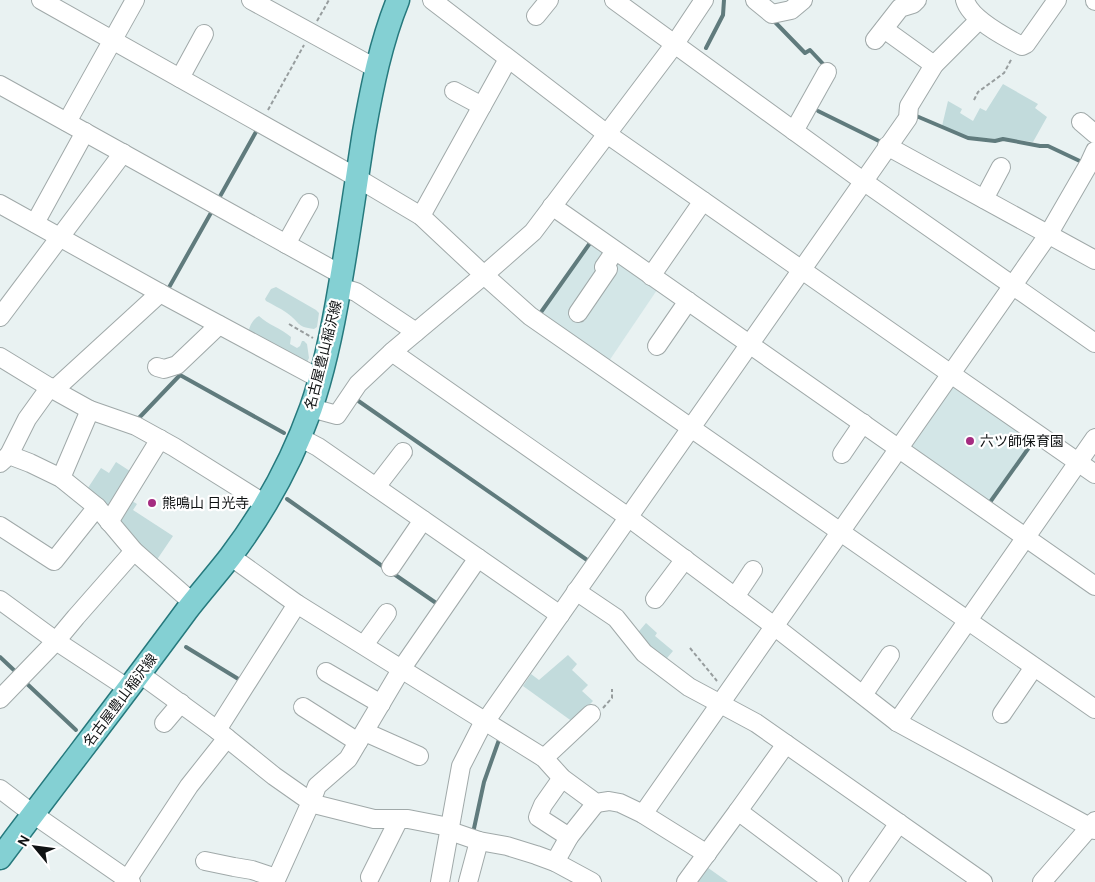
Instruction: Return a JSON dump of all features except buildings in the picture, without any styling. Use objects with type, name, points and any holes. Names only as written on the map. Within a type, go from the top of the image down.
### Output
[{"type":"main road","name":"名古屋豊山稲沢線","points":[[0,858],[230,556],[251,527],[289,460],[311,408],[333,328],[356,178],[377,69],[398,0]]},
{"type":"street","points":[[41,0],[422,216],[484,276],[530,316],[1095,709]]},
{"type":"street","points":[[67,122],[135,0]]},
{"type":"street","points":[[251,0],[377,69]]},
{"type":"street","points":[[432,0],[607,134],[1095,474]]},
{"type":"street","points":[[536,16],[549,0]]},
{"type":"street","points":[[614,0],[863,181],[1095,343]]},
{"type":"street","points":[[311,408],[337,415],[358,384],[392,352],[484,276],[533,232],[674,44],[704,0]]},
{"type":"street","points":[[755,0],[772,14],[791,10],[803,0]]},
{"type":"street","points":[[917,0],[914,4],[894,4],[880,35],[934,65]]},
{"type":"street","points":[[964,0],[979,20],[1022,46],[1026,44],[1057,0]]},
{"type":"street","points":[[440,882],[461,766],[484,721],[560,615],[579,593],[628,516],[908,118],[909,106],[934,65],[979,20]]},
{"type":"street","points":[[180,78],[204,34]]},
{"type":"street","points":[[422,216],[508,59]]},
{"type":"street","points":[[794,131],[827,72]]},
{"type":"street","points":[[0,85],[286,244],[416,332]]},
{"type":"street","points":[[454,91],[482,106]]},
{"type":"street","points":[[1082,122],[1095,134]]},
{"type":"street","points":[[35,223],[85,132]]},
{"type":"street","points":[[887,146],[1095,260]]},
{"type":"street","points":[[0,317],[123,154]]},
{"type":"street","points":[[643,814],[1048,235],[1093,161]]},
{"type":"street","points":[[984,199],[1001,167]]},
{"type":"street","points":[[651,276],[703,201]]},
{"type":"street","points":[[286,244],[309,203]]},
{"type":"street","points":[[0,204],[320,379]]},
{"type":"street","points":[[552,206],[1095,586]]},
{"type":"street","points":[[578,313],[608,269],[604,266],[615,251]]},
{"type":"street","points":[[160,293],[52,389],[26,419],[4,459],[30,463],[61,478],[97,507],[134,551],[193,603]]},
{"type":"street","points":[[657,346],[688,301]]},
{"type":"street","points":[[157,367],[164,370],[177,365],[219,325]]},
{"type":"street","points":[[392,352],[628,516],[735,597],[771,631],[863,695],[897,722],[1093,826],[1042,882]]},
{"type":"street","points":[[0,357],[90,410],[136,426],[160,439],[265,504]]},
{"type":"street","points":[[61,478],[90,410]]},
{"type":"street","points":[[842,454],[863,423]]},
{"type":"street","points":[[299,437],[318,447],[560,615]]},
{"type":"street","points":[[897,722],[1095,438]]},
{"type":"street","points":[[109,522],[160,439]]},
{"type":"street","points":[[376,487],[403,452]]},
{"type":"street","points":[[0,526],[54,561],[97,507]]},
{"type":"street","points":[[391,567],[423,520]]},
{"type":"street","points":[[0,699],[56,641],[134,551]]},
{"type":"street","points":[[230,556],[297,604],[544,758],[562,778],[596,802],[609,801],[620,803],[643,814],[706,854]]},
{"type":"street","points":[[204,861],[252,870],[275,880],[318,786],[348,760],[402,668],[478,558]]},
{"type":"street","points":[[654,598],[685,559]]},
{"type":"street","points":[[735,597],[753,570]]},
{"type":"street","points":[[579,593],[616,618],[644,652],[688,687],[723,699],[983,882]]},
{"type":"street","points":[[0,600],[56,641],[181,704],[274,776],[318,806],[374,819],[408,819],[449,829],[480,841],[507,846],[555,862],[592,882]]},
{"type":"street","points":[[0,789],[120,879],[189,786],[222,734],[297,604]]},
{"type":"street","points":[[364,645],[387,613]]},
{"type":"street","points":[[863,695],[890,655]]},
{"type":"street","points":[[1002,714],[1034,667]]},
{"type":"street","points":[[326,672],[381,704]]},
{"type":"street","points":[[164,723],[181,704]]},
{"type":"street","points":[[303,707],[361,737],[419,756]]},
{"type":"street","points":[[544,758],[591,714]]},
{"type":"street","points":[[686,882],[786,744]]},
{"type":"street","points":[[562,778],[543,805],[538,816],[569,836]]},
{"type":"street","points":[[555,862],[569,836],[596,802]]},
{"type":"street","points":[[738,810],[833,882]]},
{"type":"street","points":[[370,877],[399,819]]},
{"type":"street","points":[[858,882],[899,823]]},
{"type":"street","points":[[468,882],[480,841]]},
{"type":"path","points":[[260,123],[329,0]]},
{"type":"path","points":[[974,100],[978,92],[1004,73],[1013,57]]},
{"type":"path","points":[[289,324],[319,341]]},
{"type":"path","points":[[690,648],[719,684],[723,699]]},
{"type":"path","points":[[591,714],[595,715],[612,698],[612,689]]},
{"type":"shaded area","points":[[1003,84],[1038,104],[1035,108],[1047,117],[1033,142],[1003,138],[968,137],[942,126],[948,101],[962,109],[960,113],[973,121],[980,108],[986,111]]},
{"type":"shaded area","points":[[592,241],[659,287],[609,361],[541,314]]},
{"type":"shaded area","points":[[276,287],[316,310],[319,313],[317,327],[314,329],[301,325],[287,313],[266,301],[265,299],[271,289]]},
{"type":"shaded area","points":[[259,316],[291,337],[290,344],[297,348],[302,341],[307,344],[309,358],[306,364],[249,333],[249,328]]},
{"type":"shaded area","name":"六ツ師保育園","points":[[949,383],[1034,437],[986,505],[908,449]]},
{"type":"shaded area","points":[[116,462],[136,475],[109,516],[84,494],[101,468],[109,473]]},
{"type":"shaded area","points":[[127,498],[137,504],[133,510],[173,536],[154,564],[112,521]]},
{"type":"shaded area","points":[[646,623],[657,633],[655,636],[673,651],[662,664],[635,636]]},
{"type":"shaded area","points":[[568,655],[577,664],[572,670],[588,685],[582,691],[593,701],[573,722],[523,686],[531,674],[539,680]]},
{"type":"shaded area","points":[[704,865],[728,882],[691,882]]},
{"type":"waterway","points":[[706,48],[723,15],[724,0]]},
{"type":"waterway","points":[[773,20],[805,53],[810,50],[825,66]]},
{"type":"waterway","points":[[818,111],[883,143]]},
{"type":"waterway","points":[[914,115],[968,138],[995,141],[1003,139],[1048,146],[1084,163]]},
{"type":"waterway","points":[[218,200],[257,130]]},
{"type":"waterway","points":[[167,291],[212,211]]},
{"type":"waterway","points":[[539,315],[590,243]]},
{"type":"waterway","points":[[137,420],[180,375],[284,433]]},
{"type":"waterway","points":[[357,400],[590,562]]},
{"type":"waterway","points":[[988,505],[1035,439]]},
{"type":"waterway","points":[[287,499],[385,568]]},
{"type":"waterway","points":[[391,572],[439,605]]},
{"type":"waterway","points":[[186,647],[241,679]]},
{"type":"waterway","points":[[0,657],[17,673]]},
{"type":"waterway","points":[[24,681],[76,730]]},
{"type":"waterway","points":[[473,833],[484,782],[500,737]]},
{"type":"place","name":"六ツ師保育園","points":[[970,441]]},
{"type":"place","name":"熊鳴山 日光寺","points":[[152,503]]}]
